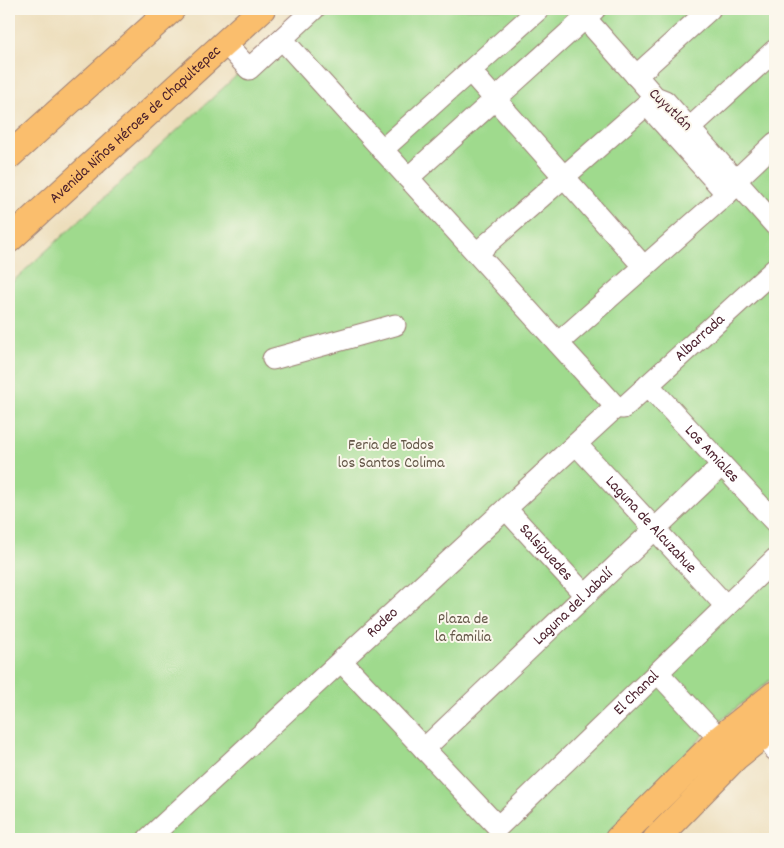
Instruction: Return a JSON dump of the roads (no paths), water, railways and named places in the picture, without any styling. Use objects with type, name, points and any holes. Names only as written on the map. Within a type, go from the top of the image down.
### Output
[{"type":"main road","points":[[9,156],[172,9]]},
{"type":"main road","name":"Avenida Niños Héroes de Chapultepec","points":[[9,240],[225,42],[251,12]]},
{"type":"main road","points":[[656,839],[727,748],[775,694]]},
{"type":"main road","points":[[618,839],[727,748],[771,737]]},
{"type":"street","points":[[225,42],[249,69],[314,9]]},
{"type":"street","points":[[382,150],[539,9]]},
{"type":"street","points":[[636,76],[710,9]]},
{"type":"street","points":[[408,178],[590,13]]},
{"type":"street","name":"Cuyutlán","points":[[590,13],[636,76],[651,101],[665,101],[684,134],[775,225]]},
{"type":"street","points":[[282,39],[558,342],[620,407]]},
{"type":"street","points":[[684,134],[775,50]]},
{"type":"street","points":[[470,71],[644,267]]},
{"type":"street","points":[[477,253],[651,101]]},
{"type":"street","points":[[558,342],[734,186],[775,143]]},
{"type":"street","name":"Albarrada","points":[[620,407],[648,385],[773,274]]},
{"type":"street","points":[[273,359],[395,325]]},
{"type":"street","name":"Los Amiales","points":[[648,385],[775,522]]},
{"type":"street","name":"Rodeo","points":[[148,839],[576,444],[620,407]]},
{"type":"street","name":"Laguna de Alcuzahue","points":[[576,444],[726,606]]},
{"type":"street","name":"Laguna del Jabalí","points":[[424,749],[722,465]]},
{"type":"street","name":"Salsipuedes","points":[[506,509],[585,595]]},
{"type":"street","name":"El Chanal","points":[[424,749],[498,827],[775,559]]},
{"type":"street","points":[[341,661],[424,749]]},
{"type":"street","points":[[658,673],[727,748]]},
{"type":"park label","name":"Feria de Todos los Santos Colima","points":[[391,454]]},
{"type":"park label","name":"Plaza de la familia","points":[[463,628]]}]
